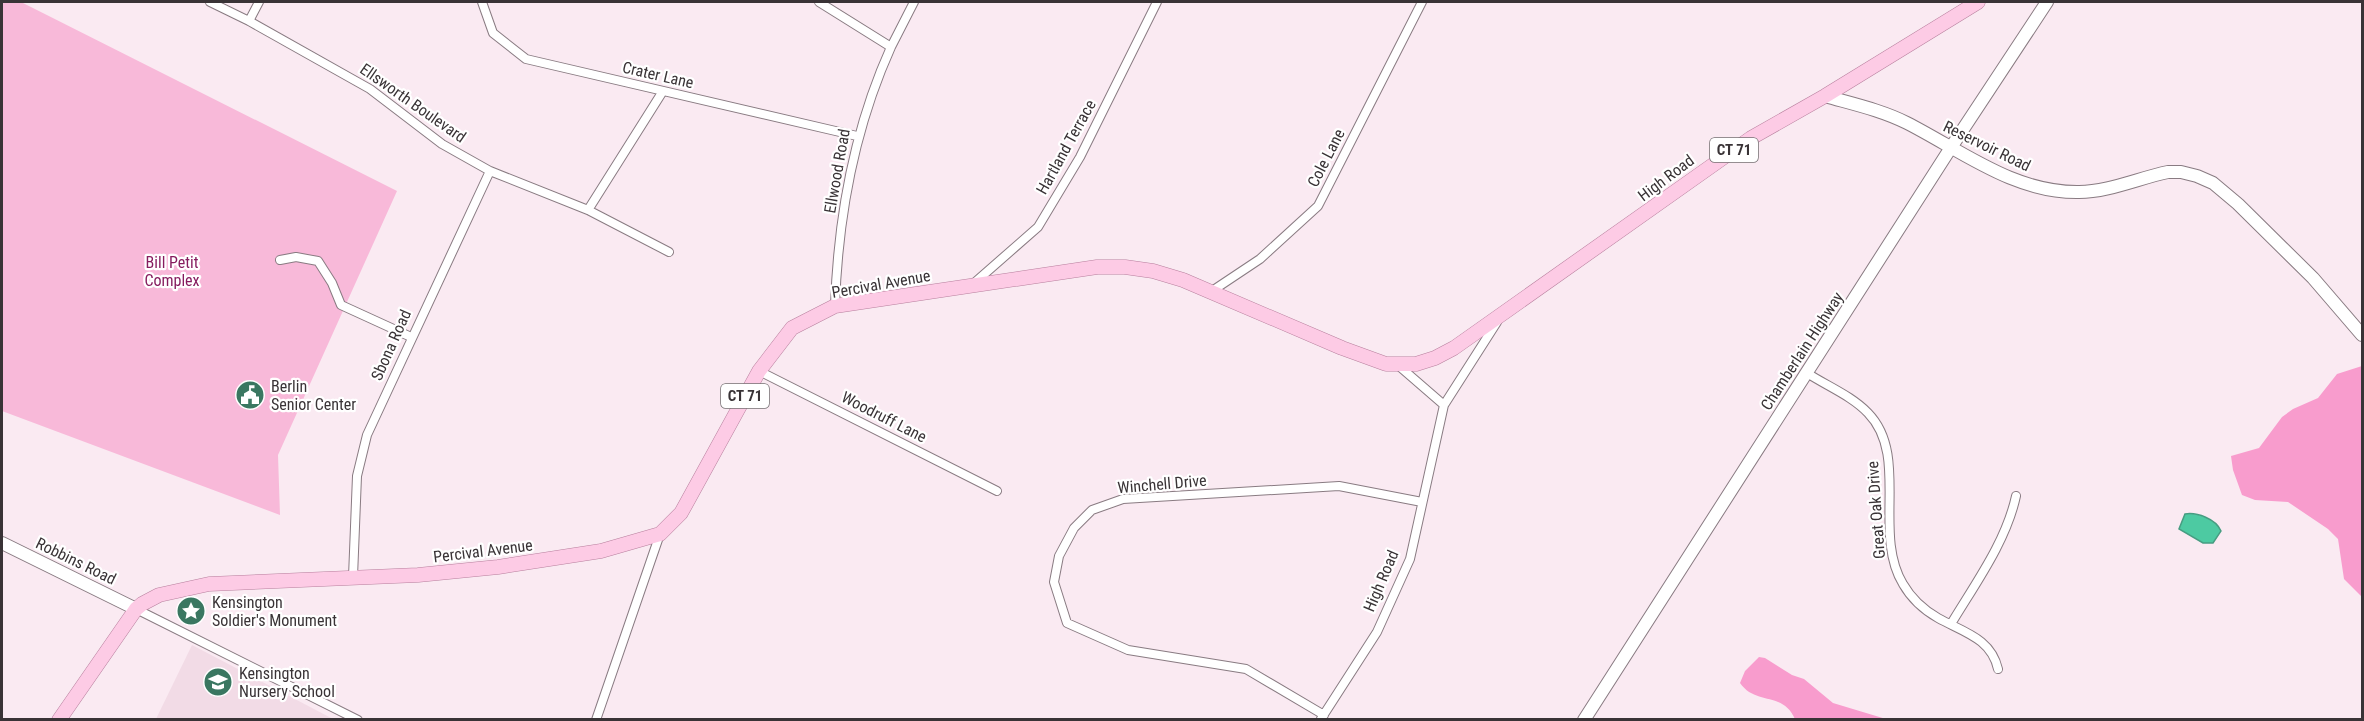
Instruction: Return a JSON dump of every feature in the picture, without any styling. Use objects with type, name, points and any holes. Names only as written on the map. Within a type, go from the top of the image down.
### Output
[{"type":"main road","name":"High Road","points":[[1501,316],[1751,138],[1825,96],[1978,2]]},
{"type":"main road","name":"Chamberlain Highway","points":[[1584,720],[1950,149],[2048,2]]},
{"type":"main road","name":"Reservoir Road","points":[[1825,96],[1879,111],[1908,124],[1950,149],[2018,181],[2041,189],[2082,192],[2168,172],[2181,172],[2213,183],[2260,225],[2313,278],[2362,335]]},
{"type":"main road","name":"Percival Avenue","points":[[59,720],[136,609],[159,595],[209,584],[418,575],[498,567],[601,551],[660,534],[681,513],[759,371],[792,328],[835,306],[1098,267],[1125,267],[1153,271],[1212,291],[1342,348],[1386,364],[1399,366],[1435,358],[1501,316]]},
{"type":"main road","name":"Robbins Road","points":[[2,543],[136,609]]},
{"type":"street","name":"Ellsworth Boulevard","points":[[210,2],[249,21],[370,89],[442,144],[489,171],[588,210],[669,252]]},
{"type":"street","points":[[249,21],[259,2]]},
{"type":"street","name":"Crater Lane","points":[[482,2],[493,33],[526,59],[857,136]]},
{"type":"street","points":[[819,2],[891,47]]},
{"type":"street","name":"Ellwood Road","points":[[835,306],[836,276],[847,185],[857,136],[868,101],[891,47],[914,2]]},
{"type":"street","name":"Hartland Terrace","points":[[972,284],[1038,227],[1080,157],[1157,2]]},
{"type":"street","name":"Cole Lane","points":[[1212,291],[1260,259],[1318,206],[1422,2]]},
{"type":"street","points":[[588,210],[663,91]]},
{"type":"street","name":"Sbona Road","points":[[352,577],[357,476],[367,435],[489,171]]},
{"type":"street","points":[[280,260],[296,257],[318,261],[332,283],[341,305],[411,337]]},
{"type":"street","name":"High Road","points":[[1323,717],[1377,632],[1410,559],[1444,405],[1501,316]]},
{"type":"street","points":[[1399,366],[1444,405]]},
{"type":"street","name":"Woodruff Lane","points":[[759,371],[997,490]]},
{"type":"street","name":"Great Oak Drive","points":[[1807,373],[1860,405],[1877,423],[1886,446],[1890,540],[1897,571],[1908,590],[1924,608],[1984,643],[1992,652],[1998,669]]},
{"type":"street","name":"Winchell Drive","points":[[1323,717],[1246,669],[1128,650],[1067,623],[1054,582],[1059,556],[1074,528],[1092,510],[1123,500],[1339,486],[1422,502]]},
{"type":"street","points":[[1951,624],[2005,531],[2016,496]]},
{"type":"street","points":[[596,720],[660,534]]},
{"type":"street","points":[[136,609],[358,720]]},
{"type":"shaded area","points":[[2362,366],[2362,597],[2344,579],[2338,539],[2328,529],[2288,502],[2255,500],[2242,495],[2233,470],[2231,456],[2259,448],[2282,417],[2293,409],[2318,398],[2337,374]]},
{"type":"shaded area","points":[[2185,514],[2200,515],[2219,527],[2221,531],[2213,543],[2203,543],[2179,529]]},
{"type":"shaded area","name":"Kensington Nursery School","points":[[192,645],[333,719],[156,719]]},
{"type":"shaded area","points":[[1759,657],[1804,679],[1833,703],[1886,719],[1795,719],[1784,705],[1746,690],[1740,683],[1745,671]]},
{"type":"green space","name":"Bill Petit Complex","points":[[2,2],[21,2],[397,191],[278,455],[280,515],[2,411]]},
{"type":"place","name":"Berlin Senior Center","points":[[250,395]]},
{"type":"place","name":"Kensington Soldier's Monument","points":[[191,611]]},
{"type":"place","name":"Kensington Nursery School","points":[[218,682]]}]
